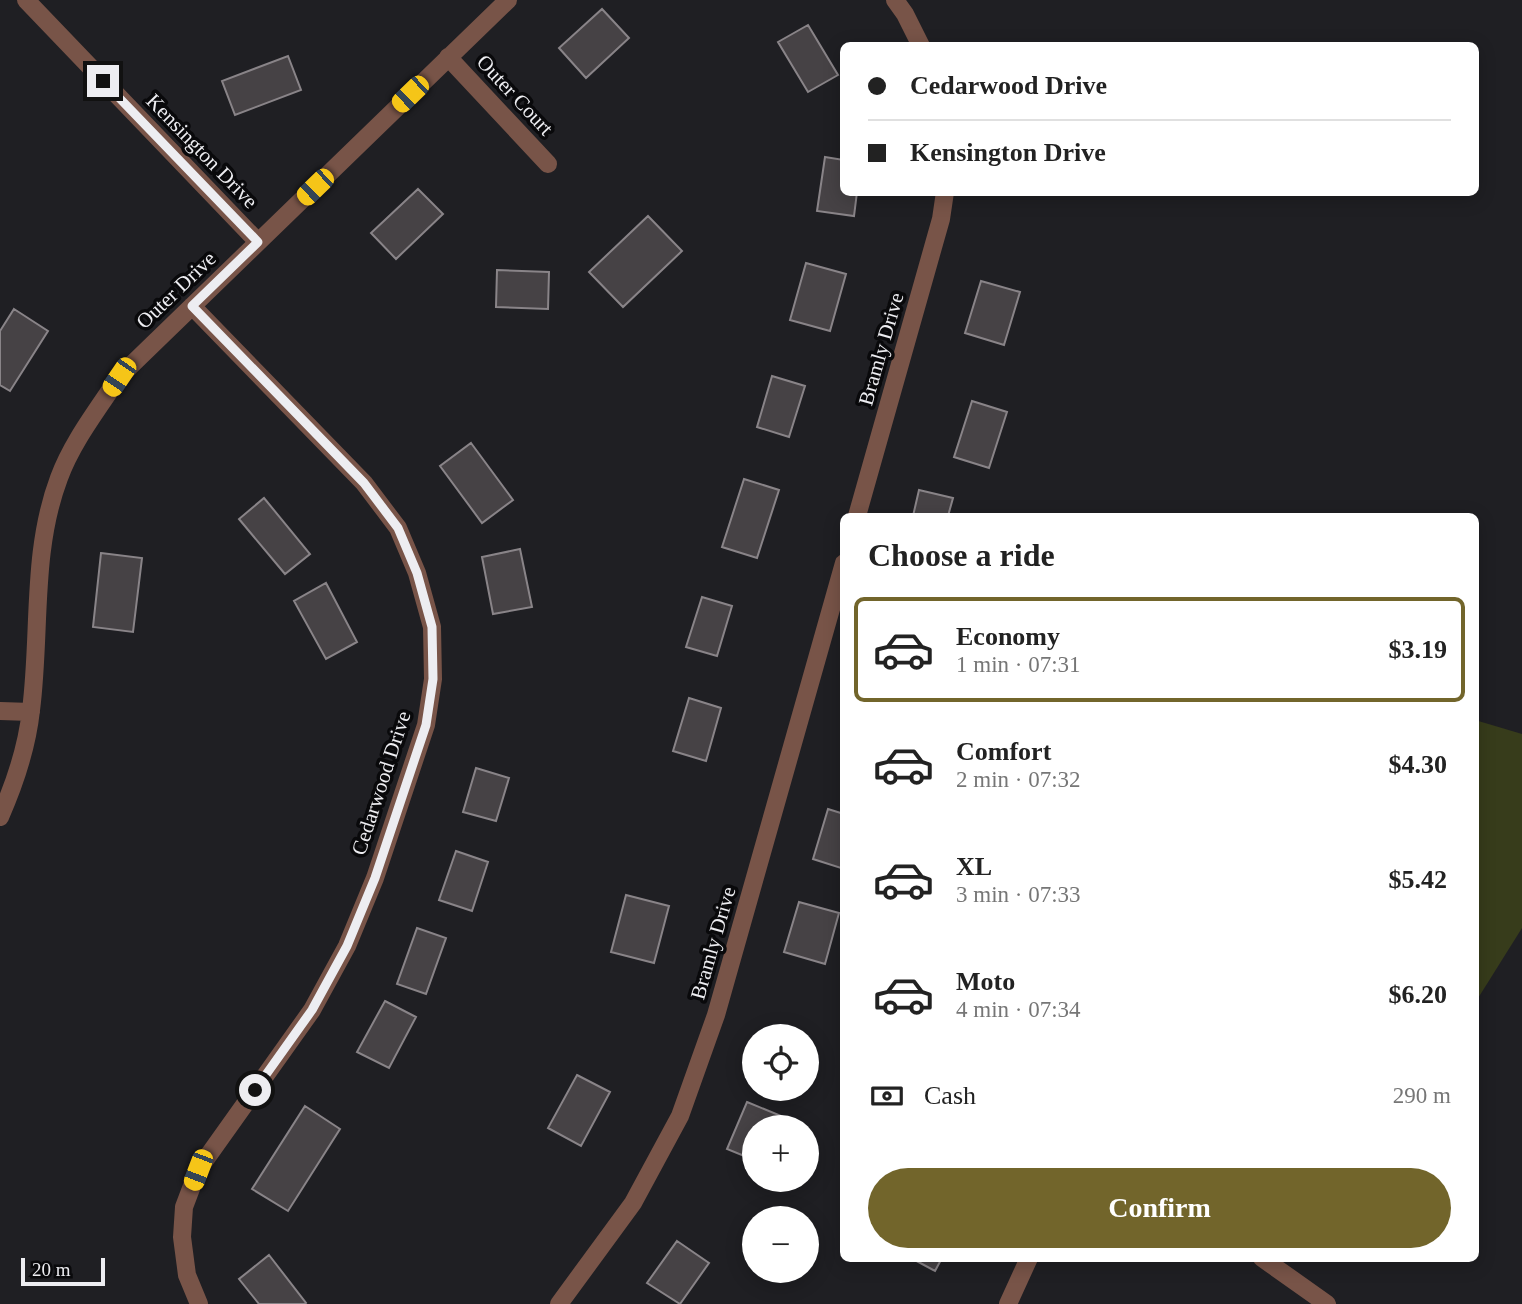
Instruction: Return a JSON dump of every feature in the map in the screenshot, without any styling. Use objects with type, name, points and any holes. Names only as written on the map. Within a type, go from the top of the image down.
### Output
[{"type":"street","name":"Kensington Drive","points":[[26,0],[258,242]]},
{"type":"street","name":"Outer Drive","points":[[0,817],[20,764],[31,712],[38,576],[47,521],[59,476],[85,428],[119,377],[508,0]]},
{"type":"street","points":[[895,0],[919,42]]},
{"type":"street","name":"Outer Court","points":[[448,57],[548,164]]},
{"type":"street","name":"Bramly Drive","points":[[858,513],[941,219],[944,196]]},
{"type":"street","name":"Cedarwood Drive","points":[[192,306],[364,483],[398,528],[417,573],[432,627],[433,679],[426,725],[375,878],[347,946],[312,1010],[198,1170],[184,1207],[182,1237],[187,1275],[199,1304]]},
{"type":"street","name":"Bramly Drive","points":[[559,1304],[634,1203],[680,1115],[716,1015],[840,577]]},
{"type":"street","points":[[0,711],[31,712]]},
{"type":"street","points":[[1009,1304],[1027,1262]]},
{"type":"street","points":[[1268,1262],[1327,1304]]},
{"type":"green space","points":[[1479,721],[1522,734],[1522,928],[1479,997]]},
{"type":"building","points":[[602,9],[629,38],[586,78],[559,48]]},
{"type":"building","points":[[808,25],[838,75],[808,92],[778,42]]},
{"type":"building","points":[[288,56],[301,90],[235,115],[222,81]]},
{"type":"building","points":[[825,157],[840,159],[840,196],[856,196],[854,216],[817,211]]},
{"type":"building","points":[[418,189],[443,214],[396,259],[371,233]]},
{"type":"building","points":[[648,216],[682,251],[623,307],[589,272]]},
{"type":"building","points":[[806,263],[846,274],[830,331],[790,320]]},
{"type":"building","points":[[497,270],[549,272],[548,309],[496,307]]},
{"type":"building","points":[[981,281],[1020,292],[1004,345],[965,333]]},
{"type":"building","points":[[14,309],[48,331],[10,391],[0,385],[0,331]]},
{"type":"building","points":[[772,376],[805,386],[789,437],[757,427]]},
{"type":"building","points":[[972,401],[1007,412],[989,468],[954,457]]},
{"type":"building","points":[[471,443],[513,500],[482,523],[440,466]]},
{"type":"building","points":[[744,479],[779,490],[757,558],[722,547]]},
{"type":"building","points":[[919,490],[953,498],[949,513],[914,513]]},
{"type":"building","points":[[264,498],[310,554],[285,574],[239,519]]},
{"type":"building","points":[[520,549],[532,607],[493,614],[482,557]]},
{"type":"building","points":[[101,553],[142,558],[133,632],[93,627]]},
{"type":"building","points":[[326,583],[357,642],[326,659],[294,601]]},
{"type":"building","points":[[702,597],[732,606],[717,656],[686,647]]},
{"type":"building","points":[[689,698],[721,708],[706,761],[673,751]]},
{"type":"building","points":[[476,768],[509,778],[496,821],[463,812]]},
{"type":"building","points":[[828,809],[840,813],[840,868],[813,859]]},
{"type":"building","points":[[456,851],[488,862],[472,911],[439,900]]},
{"type":"building","points":[[626,895],[669,906],[654,963],[611,952]]},
{"type":"building","points":[[799,902],[839,913],[825,964],[784,952]]},
{"type":"building","points":[[417,928],[446,938],[426,994],[397,984]]},
{"type":"building","points":[[385,1001],[416,1017],[389,1068],[357,1052]]},
{"type":"building","points":[[577,1075],[610,1092],[581,1146],[548,1128]]},
{"type":"building","points":[[747,1102],[779,1115],[742,1115],[742,1155],[727,1149]]},
{"type":"building","points":[[305,1106],[340,1129],[288,1211],[252,1189]]},
{"type":"building","points":[[677,1241],[709,1263],[680,1304],[647,1283]]},
{"type":"building","points":[[269,1255],[305,1304],[259,1304],[239,1279]]},
{"type":"building","points":[[918,1262],[940,1262],[935,1271]]},
{"type":"route","points":[[103,81],[258,242],[192,306],[364,483],[398,528],[417,573],[432,627],[433,679],[426,725],[375,878],[347,946],[312,1010],[255,1090]]}]
